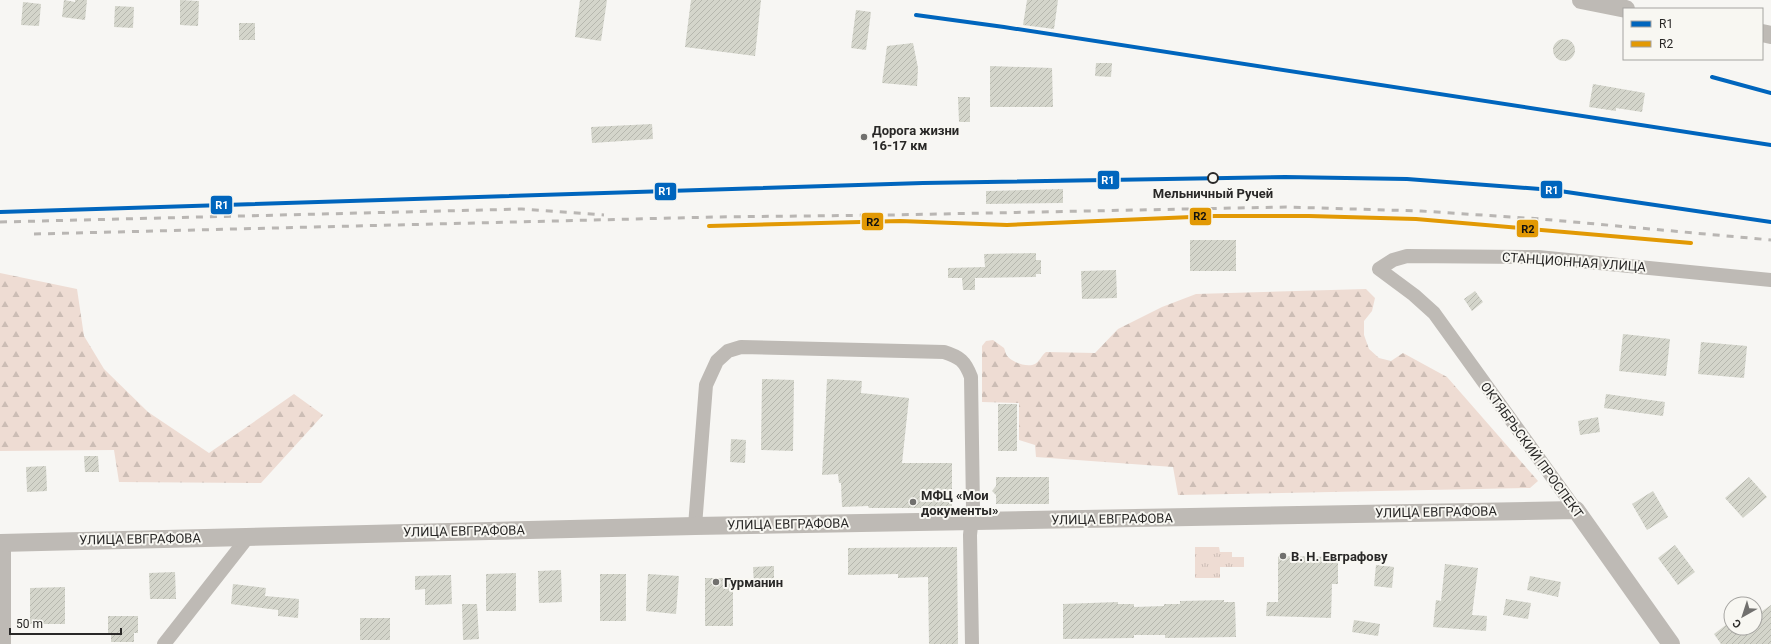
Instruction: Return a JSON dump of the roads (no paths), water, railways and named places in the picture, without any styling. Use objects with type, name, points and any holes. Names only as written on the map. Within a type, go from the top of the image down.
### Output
[{"type":"street","points":[[1581,0],[1623,8]]},
{"type":"street","name":"СТАНЦИОННАЯ УЛИЦА","points":[[1379,269],[1393,260],[1407,256],[1538,257],[1771,280]]},
{"type":"street","name":"ОКТЯБРЬСКИЙ ПРОСПЕКТ","points":[[1379,269],[1414,295],[1434,313],[1671,644]]},
{"type":"street","points":[[695,526],[706,385],[710,373],[717,361],[728,351],[741,347],[944,352],[956,356],[966,364],[971,377],[974,508],[970,535],[972,644]]},
{"type":"street","name":"УЛИЦА ЕВГРАФОВА","points":[[2,543],[695,526],[1576,510]]},
{"type":"street","points":[[164,644],[248,537]]},
{"type":"street","points":[[2,543],[4,644]]},
{"type":"railway","points":[[916,15],[1004,27],[1771,145]]},
{"type":"railway","points":[[1712,77],[1771,93]]},
{"type":"railway","points":[[34,234],[714,217],[1286,207],[1421,211],[1541,219],[1771,240]]},
{"type":"railway","points":[[0,222],[522,209],[604,215]]},
{"type":"place","name":"Дорога жизни 16-17 км","points":[[864,137]]},
{"type":"place","name":"Мельничный Ручей","points":[[1213,178]]},
{"type":"place","name":"МФЦ «Мои документы»","points":[[913,502]]},
{"type":"place","name":"В. Н. Евграфову","points":[[1283,556]]},
{"type":"place","name":"Гурманин","points":[[716,582]]}]
